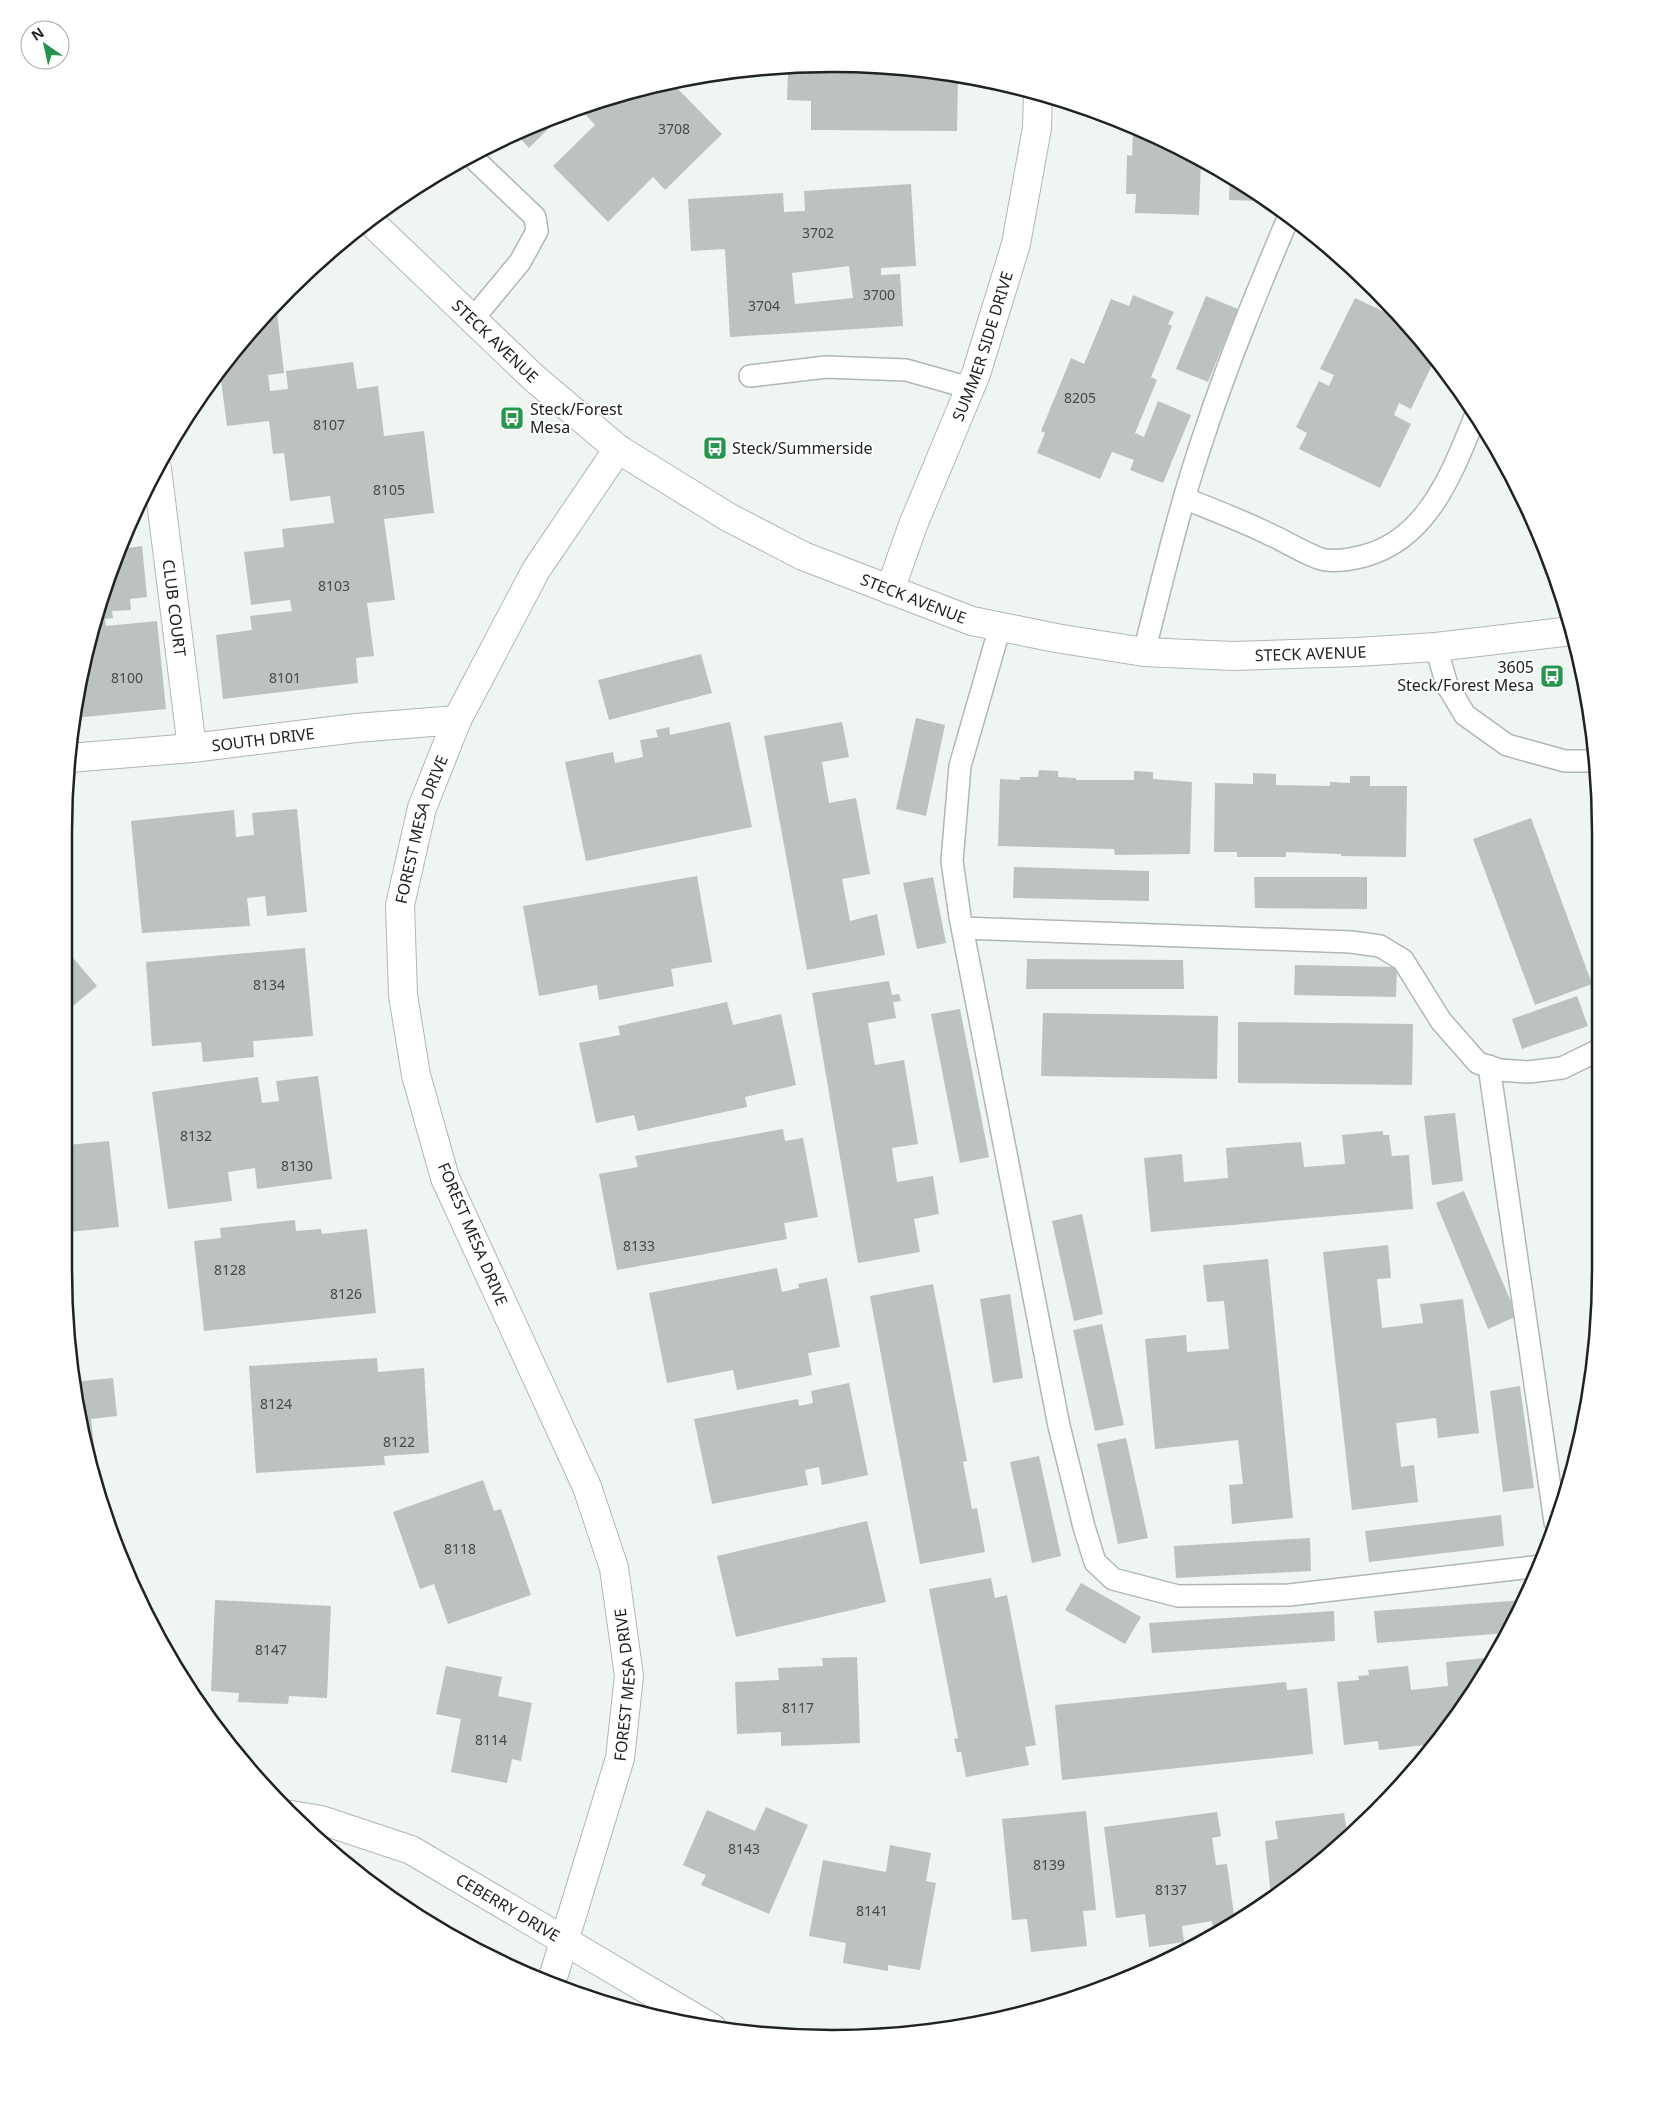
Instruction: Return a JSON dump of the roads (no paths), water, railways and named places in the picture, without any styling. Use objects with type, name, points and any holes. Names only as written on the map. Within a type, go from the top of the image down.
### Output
[{"type":"street","name":"SUMMER SIDE DRIVE","points":[[890,590],[913,525],[970,388],[1016,244],[1037,128],[1038,101]]},
{"type":"street","name":"STECK AVENUE","points":[[375,226],[541,384],[618,450],[720,512],[803,556],[972,622],[1144,652],[1233,656],[1436,647],[1565,632]]},
{"type":"street","name":"FOREST MESA DRIVE","points":[[553,1977],[620,1758],[629,1676],[614,1568],[586,1487],[445,1178],[416,1075],[403,995],[400,905],[422,808],[457,720],[536,570],[618,450]]},
{"type":"street","name":"CLUB COURT","points":[[159,482],[192,748]]},
{"type":"street","name":"SOUTH DRIVE","points":[[77,757],[192,748],[356,728],[457,720]]},
{"type":"street","name":"CEBERRY DRIVE","points":[[306,1818],[321,1820],[411,1850],[692,2016]]},
{"type":"lane","points":[[472,320],[520,262],[537,231],[535,217],[477,161]]},
{"type":"lane","points":[[1144,652],[1184,498],[1205,432],[1251,307],[1286,223]]},
{"type":"lane","points":[[750,376],[826,368],[906,370],[970,388]]},
{"type":"lane","points":[[1184,498],[1268,533],[1325,560],[1355,558],[1381,551],[1405,535],[1424,518],[1451,475],[1472,423]]},
{"type":"lane","points":[[1000,627],[960,766],[952,861],[962,928],[1058,1426],[1095,1562],[1113,1578],[1178,1596],[1289,1596],[1531,1567]]},
{"type":"lane","points":[[1436,647],[1447,685],[1465,715],[1507,745],[1565,760],[1588,761]]},
{"type":"lane","points":[[962,928],[1351,942],[1380,946],[1403,960],[1441,1021],[1478,1063],[1500,1070],[1528,1072],[1562,1068],[1592,1054]]},
{"type":"lane","points":[[1489,1066],[1553,1508]]},
{"type":"place","name":"Steck/Forest Mesa","points":[[512,418]]},
{"type":"place","name":"Steck/Summerside","points":[[715,448]]},
{"type":"place","name":"3605 Steck/Forest Mesa","points":[[1552,676]]}]
